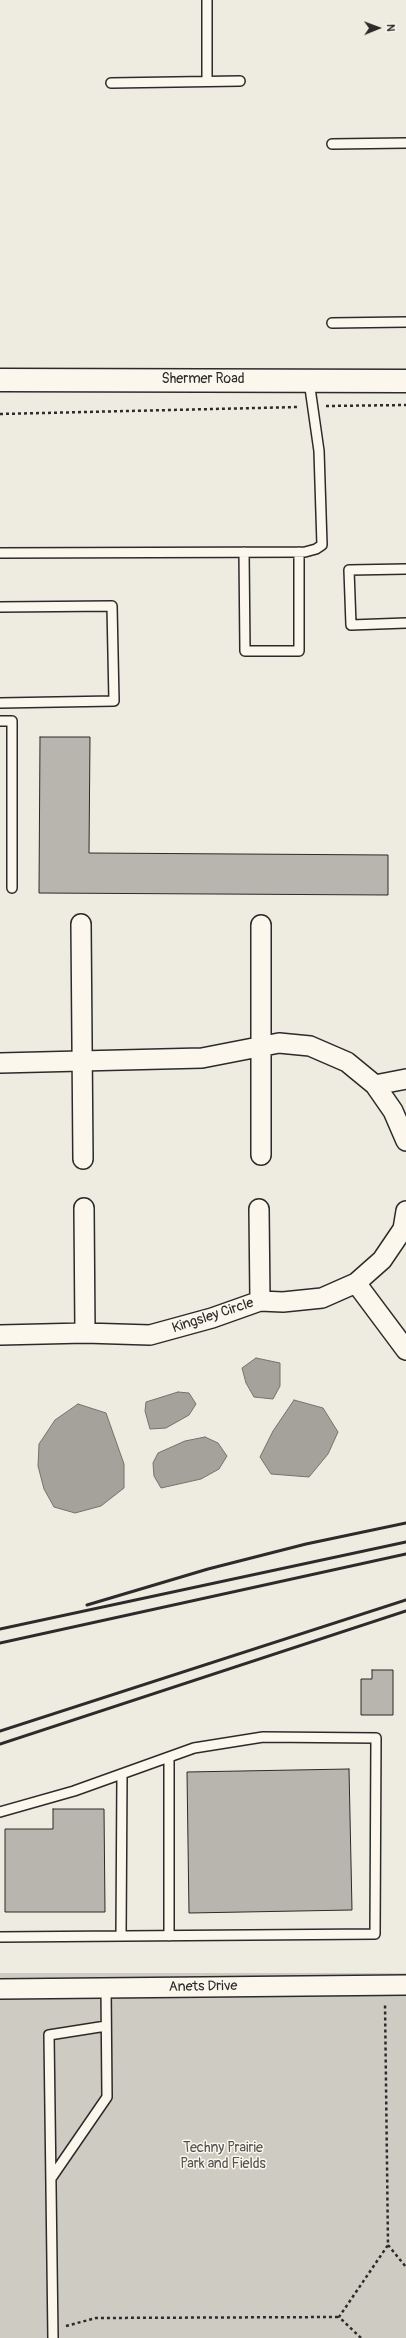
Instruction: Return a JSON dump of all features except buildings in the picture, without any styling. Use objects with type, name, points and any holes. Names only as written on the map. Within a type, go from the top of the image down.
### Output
[{"type":"main road","name":"Shermer Road","points":[[0,380],[406,381]]},
{"type":"street","points":[[81,924],[84,1159]]},
{"type":"street","points":[[261,924],[261,1155]]},
{"type":"street","points":[[0,1063],[202,1058],[279,1043],[310,1046],[347,1062],[374,1085],[393,1111],[406,1141]]},
{"type":"street","points":[[374,1085],[406,1079]]},
{"type":"street","points":[[84,1208],[85,1333]]},
{"type":"street","points":[[259,1209],[260,1301]]},
{"type":"street","name":"Kingsley Circle","points":[[0,1335],[85,1333],[150,1335],[212,1318],[260,1301],[283,1302],[322,1298],[356,1283],[382,1260],[403,1230],[406,1211]]},
{"type":"street","points":[[356,1283],[406,1350]]},
{"type":"street","name":"Anets Drive","points":[[0,1989],[406,1985]]},
{"type":"lane","points":[[207,0],[207,82]]},
{"type":"lane","points":[[111,83],[240,81]]},
{"type":"lane","points":[[332,144],[406,143]]},
{"type":"lane","points":[[332,323],[406,322]]},
{"type":"lane","points":[[0,553],[299,552],[316,549],[322,545],[319,451],[309,380]]},
{"type":"lane","points":[[244,552],[245,651],[299,650],[299,552]]},
{"type":"lane","points":[[406,569],[349,570],[351,625],[406,623]]},
{"type":"lane","points":[[0,607],[112,606],[114,701],[0,703]]},
{"type":"lane","points":[[0,721],[12,721],[12,888]]},
{"type":"lane","points":[[0,1812],[74,1791],[194,1748],[263,1737],[376,1738],[376,1934],[0,1937]]},
{"type":"lane","points":[[169,1757],[169,1936]]},
{"type":"lane","points":[[121,1936],[122,1774]]},
{"type":"lane","points":[[52,2177],[108,2097],[106,1988]]},
{"type":"lane","points":[[53,2334],[49,2035],[106,2026]]},
{"type":"path","points":[[0,414],[406,405]]},
{"type":"path","points":[[339,2317],[388,2245],[385,1985]]},
{"type":"path","points":[[388,2245],[406,2267]]},
{"type":"path","points":[[53,2334],[96,2318],[339,2317],[361,2338]]},
{"type":"green space","name":"Techny Prairie Park and Fields","points":[[0,1973],[406,1973],[406,2338],[0,2338]]},
{"type":"shaded area","points":[[256,1358],[280,1363],[280,1386],[273,1399],[254,1397],[246,1383],[242,1368]]},
{"type":"shaded area","points":[[178,1392],[189,1393],[196,1404],[189,1415],[166,1428],[150,1429],[145,1411],[146,1402]]},
{"type":"shaded area","points":[[294,1400],[323,1408],[338,1432],[328,1454],[309,1477],[271,1474],[260,1457],[273,1431]]},
{"type":"shaded area","points":[[78,1404],[106,1413],[124,1464],[124,1488],[101,1506],[75,1513],[54,1507],[44,1489],[38,1466],[39,1444],[55,1420]]},
{"type":"shaded area","points":[[205,1437],[218,1443],[227,1456],[219,1469],[201,1479],[161,1488],[154,1476],[153,1463],[158,1453],[185,1441]]},
{"type":"railway","points":[[87,1605],[208,1569],[306,1544],[406,1523]]},
{"type":"railway","points":[[0,1629],[406,1542]]},
{"type":"railway","points":[[0,1643],[406,1554]]},
{"type":"railway","points":[[0,1731],[406,1600]]},
{"type":"railway","points":[[0,1744],[406,1611]]}]
